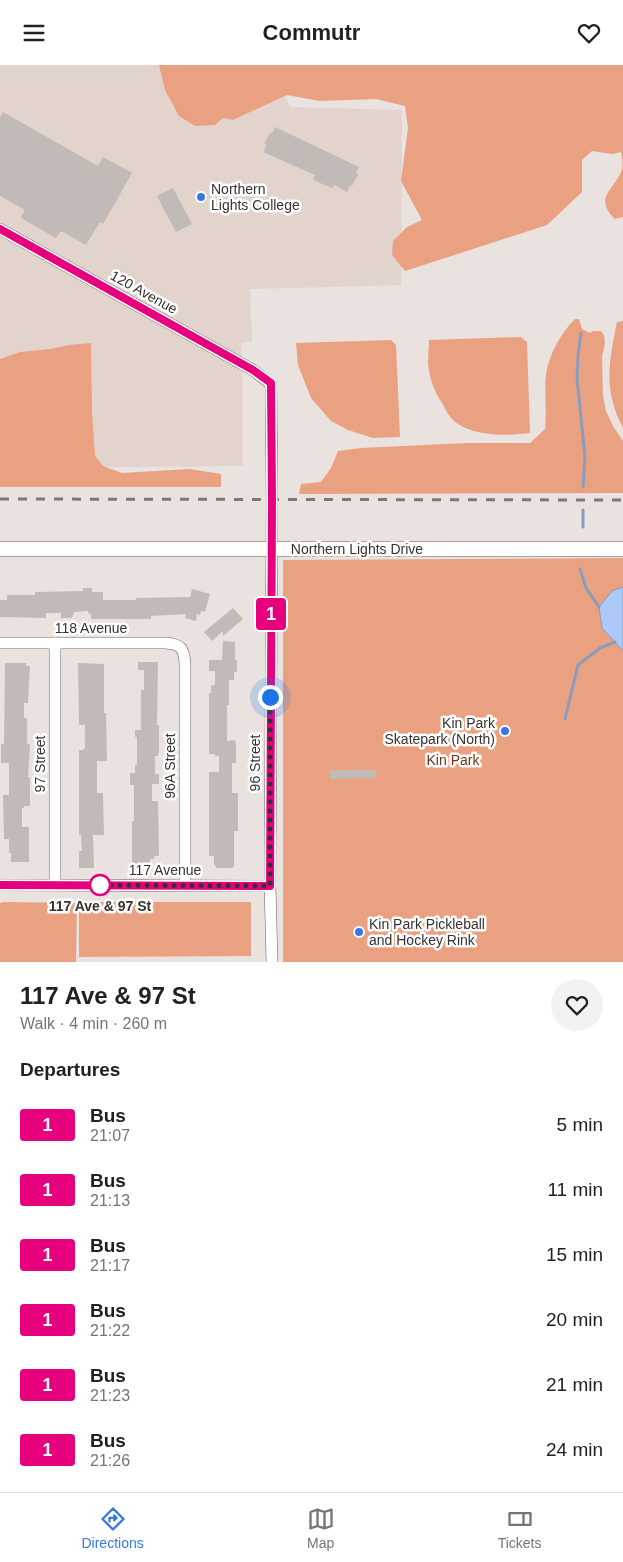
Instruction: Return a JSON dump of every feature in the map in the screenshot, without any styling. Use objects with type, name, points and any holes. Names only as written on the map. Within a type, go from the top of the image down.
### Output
[{"type":"main road","name":"Northern Lights Drive","points":[[0,549],[623,549]]},
{"type":"street","name":"120 Avenue","points":[[0,229],[253,370],[271,383]]},
{"type":"street","name":"96 Street","points":[[271,383],[270,886],[272,962]]},
{"type":"street","name":"118 Avenue","points":[[0,643],[165,643],[174,644],[182,648]]},
{"type":"street","name":"97 Street","points":[[55,643],[55,885]]},
{"type":"street","name":"96A Street","points":[[182,648],[185,656],[185,885]]},
{"type":"street","name":"117 Avenue","points":[[0,885],[270,886]]},
{"type":"shaded area","name":"Northern Lights College","points":[[0,65],[269,65],[290,107],[402,110],[401,285],[250,289],[252,341],[241,343],[243,466],[0,468]]},
{"type":"green space","points":[[159,65],[623,65],[623,217],[615,219],[608,211],[606,205],[608,193],[622,169],[621,152],[612,154],[592,151],[582,160],[582,192],[547,225],[405,271],[392,255],[393,241],[407,227],[422,220],[401,181],[408,128],[405,106],[376,99],[320,101],[287,95],[233,120],[223,118],[215,125],[195,126],[179,116],[165,90]]},
{"type":"green space","points":[[575,319],[579,319],[582,329],[590,333],[601,331],[604,335],[605,344],[602,356],[603,396],[606,411],[623,441],[623,493],[299,494],[301,484],[321,482],[331,468],[338,451],[361,448],[466,443],[530,443],[545,429],[545,381],[550,359],[560,337]]},
{"type":"green space","points":[[623,321],[623,428],[612,401],[610,363],[617,322]]},
{"type":"green space","points":[[521,337],[527,342],[530,433],[511,435],[489,434],[469,429],[452,419],[432,384],[428,363],[429,340]]},
{"type":"green space","points":[[391,340],[396,345],[400,437],[373,438],[348,430],[331,421],[311,398],[298,365],[296,343]]},
{"type":"green space","points":[[91,343],[95,456],[103,466],[122,473],[189,469],[221,474],[221,487],[0,487],[0,359],[20,352]]},
{"type":"green space","name":"Kin Park","points":[[623,558],[623,962],[283,962],[283,560]]},
{"type":"green space","points":[[79,902],[251,902],[251,956],[79,957]]},
{"type":"green space","points":[[0,903],[77,903],[76,962],[0,962]]},
{"type":"water","points":[[623,587],[623,650],[602,628],[599,607],[612,591]]},
{"type":"building","points":[[3,112],[98,166],[103,157],[132,173],[103,224],[100,222],[86,245],[61,231],[56,238],[21,218],[25,210],[0,196],[0,117]]},
{"type":"building","points":[[275,127],[359,167],[352,186],[350,185],[347,192],[334,185],[332,188],[313,180],[315,175],[263,152],[267,145],[264,144]]},
{"type":"building","points":[[173,188],[192,224],[176,232],[157,196]]},
{"type":"building","points":[[83,588],[92,588],[92,592],[103,592],[103,600],[190,597],[192,589],[210,594],[205,612],[201,611],[200,615],[197,614],[196,621],[185,618],[186,614],[151,616],[151,619],[91,619],[91,614],[88,611],[74,612],[72,618],[61,618],[61,613],[46,613],[46,618],[0,617],[0,600],[7,600],[7,595],[35,595],[35,592],[83,591]]},
{"type":"building","points":[[233,608],[243,619],[223,636],[223,631],[212,641],[204,632]]},
{"type":"building","points":[[223,641],[235,642],[235,660],[237,660],[237,672],[234,672],[234,680],[229,680],[229,705],[227,705],[227,741],[235,740],[236,744],[236,763],[232,763],[232,793],[238,793],[238,831],[234,831],[234,867],[230,868],[217,868],[214,864],[214,856],[209,856],[209,772],[219,772],[219,756],[209,754],[209,693],[211,693],[211,686],[215,685],[215,671],[209,671],[209,660],[222,660]]},
{"type":"building","points":[[138,662],[158,662],[157,725],[159,725],[159,753],[158,756],[155,756],[155,774],[159,774],[159,784],[152,784],[152,801],[158,801],[159,856],[154,856],[154,859],[150,859],[150,866],[132,866],[134,785],[130,785],[130,773],[135,773],[135,765],[137,765],[137,737],[135,737],[135,730],[141,730],[141,690],[144,690],[144,670],[138,670]]},
{"type":"building","points":[[5,663],[26,663],[26,666],[30,666],[28,703],[24,703],[24,718],[27,718],[27,744],[30,744],[28,777],[30,777],[30,806],[22,808],[22,827],[29,827],[29,862],[11,862],[9,839],[4,839],[3,795],[9,795],[9,763],[1,763],[1,744],[4,744]]},
{"type":"building","points":[[78,663],[104,664],[104,713],[106,713],[107,761],[97,761],[97,793],[103,793],[104,835],[93,835],[94,868],[79,868],[79,851],[82,851],[81,835],[79,835],[79,750],[83,750],[85,747],[85,725],[79,725]]},
{"type":"building","points":[[330,770],[376,770],[376,778],[330,779]]},
{"type":"waterway","points":[[581,333],[577,378],[585,457],[583,487]]},
{"type":"waterway","points":[[583,510],[583,527]]},
{"type":"waterway","points":[[580,569],[586,588],[599,607]]},
{"type":"waterway","points":[[565,719],[578,665],[600,648],[615,642]]},
{"type":"railway","points":[[0,499],[623,500]]},
{"type":"bus line","name":"1","points":[[0,229],[253,370],[271,383],[272,500],[270,886],[0,885]]},
{"type":"place","name":"Northern Lights College","points":[[201,197]]},
{"type":"place","name":"Kin Park Skatepark (North)","points":[[505,731]]},
{"type":"place","name":"117 Ave & 97 St","points":[[100,885]]},
{"type":"place","name":"Kin Park Pickleball and Hockey Rink","points":[[359,932]]},
{"type":"route","points":[[100,885],[92,885],[270,886],[270,697]]}]
